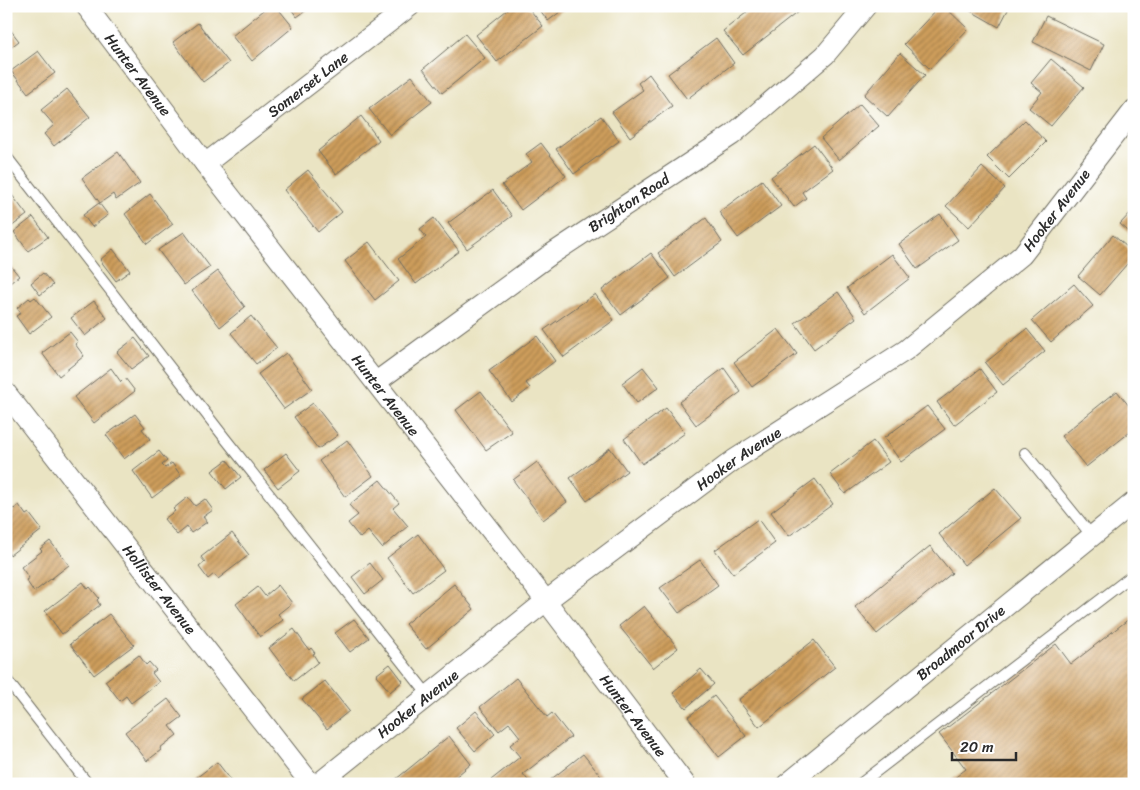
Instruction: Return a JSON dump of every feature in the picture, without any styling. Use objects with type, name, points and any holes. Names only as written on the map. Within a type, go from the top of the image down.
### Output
[{"type":"street","name":"Hunter Avenue","points":[[86,6],[205,164],[546,601],[685,784]]},
{"type":"street","name":"Somerset Lane","points":[[205,164],[410,6]]},
{"type":"street","name":"Brighton Road","points":[[376,382],[550,255],[732,135],[825,55],[866,6]]},
{"type":"street","name":"Hooker Avenue","points":[[318,784],[546,601],[734,460],[906,350],[1022,255],[1134,110]]},
{"type":"street","name":"Hollister Avenue","points":[[6,393],[311,784]]},
{"type":"street","name":"Broadmoor Drive","points":[[787,784],[1134,502]]},
{"type":"lane","points":[[6,156],[230,445],[428,695]]},
{"type":"lane","points":[[1025,453],[1092,536]]},
{"type":"lane","points":[[860,784],[1134,574]]},
{"type":"lane","points":[[6,679],[88,784]]},
{"type":"building","points":[[269,6],[276,6],[293,27],[252,61],[232,36]]},
{"type":"building","points":[[289,6],[312,6],[297,17]]},
{"type":"building","points":[[512,6],[527,6],[543,26],[497,62],[476,35]]},
{"type":"building","points":[[537,6],[568,6],[548,21]]},
{"type":"building","points":[[755,6],[795,6],[799,11],[743,55],[723,31]]},
{"type":"building","points":[[940,6],[944,6],[968,29],[930,69],[904,44]]},
{"type":"building","points":[[962,6],[1010,6],[999,27]]},
{"type":"building","points":[[1046,16],[1104,44],[1091,71],[1033,42]]},
{"type":"building","points":[[198,23],[229,63],[203,82],[173,42]]},
{"type":"building","points":[[6,24],[19,41],[6,51]]},
{"type":"building","points":[[465,34],[485,58],[442,93],[423,69]]},
{"type":"building","points":[[716,38],[734,63],[687,99],[668,74]]},
{"type":"building","points":[[38,51],[55,73],[28,93],[11,71]]},
{"type":"building","points":[[900,53],[925,75],[888,117],[864,95]]},
{"type":"building","points":[[1051,59],[1084,87],[1051,126],[1029,108],[1042,92],[1031,83]]},
{"type":"building","points":[[649,74],[672,106],[630,137],[612,112],[643,90],[638,83]]},
{"type":"building","points":[[412,76],[432,102],[390,135],[369,109]]},
{"type":"building","points":[[67,89],[90,117],[54,146],[44,134],[54,125],[41,110]]},
{"type":"building","points":[[860,104],[879,126],[839,160],[821,138]]},
{"type":"building","points":[[361,116],[379,140],[336,174],[318,151]]},
{"type":"building","points":[[601,116],[619,141],[574,174],[556,149]]},
{"type":"building","points":[[1025,120],[1046,142],[1009,179],[987,157]]},
{"type":"building","points":[[541,143],[566,176],[521,210],[502,185],[532,162],[526,154]]},
{"type":"building","points":[[814,144],[833,169],[802,192],[806,198],[794,207],[771,177]]},
{"type":"building","points":[[118,152],[140,183],[116,200],[113,194],[100,203],[82,178]]},
{"type":"building","points":[[982,167],[1005,188],[969,227],[946,206]]},
{"type":"building","points":[[308,170],[342,212],[318,232],[284,190]]},
{"type":"building","points":[[762,180],[781,206],[738,238],[719,212]]},
{"type":"building","points":[[493,190],[512,216],[467,249],[448,223]]},
{"type":"building","points":[[9,191],[27,215],[7,230],[6,192]]},
{"type":"building","points":[[150,194],[173,224],[147,244],[125,214]]},
{"type":"building","points":[[99,203],[108,215],[92,227],[83,215]]},
{"type":"building","points":[[1134,209],[1134,236],[1120,224]]},
{"type":"building","points":[[940,214],[958,240],[917,269],[899,244]]},
{"type":"building","points":[[33,217],[48,237],[28,251],[14,232]]},
{"type":"building","points":[[434,218],[459,251],[416,284],[398,259],[426,237],[420,229]]},
{"type":"building","points":[[706,218],[722,242],[675,277],[658,253]]},
{"type":"building","points":[[184,232],[210,267],[184,285],[158,250]]},
{"type":"building","points":[[1113,235],[1134,253],[1134,256],[1100,295],[1078,276]]},
{"type":"building","points":[[369,242],[399,281],[375,300],[345,261]]},
{"type":"building","points":[[113,249],[130,271],[116,281],[100,260]]},
{"type":"building","points":[[651,253],[670,278],[621,315],[602,290]]},
{"type":"building","points":[[892,254],[910,278],[865,313],[847,288]]},
{"type":"building","points":[[6,260],[19,276],[6,286]]},
{"type":"building","points":[[218,271],[245,307],[220,327],[192,291]]},
{"type":"building","points":[[43,273],[53,285],[40,295],[31,283]]},
{"type":"building","points":[[1074,284],[1093,306],[1051,342],[1032,320]]},
{"type":"building","points":[[838,292],[856,318],[814,349],[795,323]]},
{"type":"building","points":[[595,294],[614,320],[564,357],[544,330]]},
{"type":"building","points":[[35,297],[51,317],[29,334],[16,316],[21,313],[17,308],[29,298],[31,300]]},
{"type":"building","points":[[94,301],[107,318],[85,336],[71,318]]},
{"type":"building","points":[[251,316],[277,348],[256,364],[231,333]]},
{"type":"building","points":[[778,329],[797,354],[752,387],[734,362]]},
{"type":"building","points":[[1027,329],[1045,351],[1003,385],[985,363]]},
{"type":"building","points":[[70,332],[78,342],[75,344],[84,356],[59,376],[42,353]]},
{"type":"building","points":[[537,336],[555,361],[526,383],[530,388],[512,402],[489,371]]},
{"type":"building","points":[[135,338],[149,356],[131,369],[117,352]]},
{"type":"building","points":[[286,353],[312,389],[284,409],[258,374]]},
{"type":"building","points":[[643,367],[659,387],[637,403],[622,383]]},
{"type":"building","points":[[111,368],[121,382],[125,378],[135,391],[94,423],[74,397]]},
{"type":"building","points":[[724,368],[741,392],[696,425],[679,402]]},
{"type":"building","points":[[980,369],[997,392],[954,425],[937,402]]},
{"type":"building","points":[[481,391],[512,432],[486,450],[456,410]]},
{"type":"building","points":[[1117,391],[1134,412],[1134,429],[1086,467],[1061,436]]},
{"type":"building","points":[[313,403],[338,435],[318,449],[294,417]]},
{"type":"building","points":[[927,406],[945,429],[901,462],[884,438]]},
{"type":"building","points":[[666,408],[685,433],[642,464],[624,439]]},
{"type":"building","points":[[135,414],[145,427],[142,429],[150,439],[124,459],[106,435]]},
{"type":"building","points":[[347,440],[373,476],[345,497],[319,461]]},
{"type":"building","points":[[873,441],[889,462],[845,494],[830,474]]},
{"type":"building","points":[[610,448],[627,471],[587,501],[570,478]]},
{"type":"building","points":[[159,451],[167,461],[162,465],[165,468],[172,463],[181,476],[152,498],[133,471]]},
{"type":"building","points":[[286,453],[300,471],[278,488],[264,470]]},
{"type":"building","points":[[227,460],[241,477],[226,489],[212,471]]},
{"type":"building","points":[[537,462],[567,502],[543,520],[513,480]]},
{"type":"building","points":[[815,479],[833,504],[789,536],[771,512]]},
{"type":"building","points":[[380,480],[399,503],[393,508],[408,526],[382,548],[368,531],[360,538],[348,523],[358,515],[349,505]]},
{"type":"building","points":[[995,488],[1021,518],[964,565],[939,534]]},
{"type":"building","points":[[188,497],[195,506],[205,499],[213,510],[203,517],[207,522],[191,533],[187,527],[177,535],[164,519],[175,511],[173,509]]},
{"type":"building","points":[[19,505],[26,515],[29,513],[42,530],[10,555],[6,550],[6,515]]},
{"type":"building","points":[[758,519],[775,543],[733,574],[715,550]]},
{"type":"building","points":[[232,533],[249,555],[218,579],[214,574],[208,579],[199,567],[205,562],[201,557]]},
{"type":"building","points":[[418,534],[444,570],[413,593],[387,558]]},
{"type":"building","points":[[50,541],[69,565],[34,592],[26,580],[29,578],[21,567],[42,551],[40,549]]},
{"type":"building","points":[[930,546],[952,573],[877,634],[855,607]]},
{"type":"building","points":[[700,560],[718,585],[679,613],[660,588]]},
{"type":"building","points":[[370,563],[383,580],[365,594],[352,577]]},
{"type":"building","points":[[83,582],[99,598],[97,600],[100,605],[62,634],[45,611]]},
{"type":"building","points":[[454,584],[474,609],[426,649],[405,624]]},
{"type":"building","points":[[278,585],[292,603],[278,614],[283,620],[260,637],[236,604],[258,587],[265,596]]},
{"type":"building","points":[[644,606],[678,648],[653,668],[619,626]]},
{"type":"building","points":[[109,614],[134,645],[94,675],[70,644]]},
{"type":"building","points":[[1134,615],[1134,784],[947,784],[966,769],[939,734],[1056,644],[1071,664]]},
{"type":"building","points":[[354,619],[369,638],[350,652],[335,633]]},
{"type":"building","points":[[294,629],[309,650],[311,648],[315,653],[313,654],[318,662],[294,681],[269,648]]},
{"type":"building","points":[[814,640],[835,667],[759,727],[738,700]]},
{"type":"building","points":[[139,655],[146,665],[149,662],[156,670],[152,673],[159,682],[131,703],[126,696],[120,701],[105,681]]},
{"type":"building","points":[[390,664],[403,681],[390,692],[376,675]]},
{"type":"building","points":[[701,669],[714,684],[686,708],[673,693]]},
{"type":"building","points":[[516,678],[547,717],[552,713],[571,737],[523,774],[531,784],[494,784],[491,780],[520,757],[510,745],[520,737],[509,723],[499,731],[480,707]]},
{"type":"building","points":[[325,681],[349,711],[327,729],[302,699]]},
{"type":"building","points":[[714,696],[746,736],[719,757],[688,717]]},
{"type":"building","points":[[168,699],[182,717],[170,726],[177,735],[147,761],[125,732]]},
{"type":"building","points":[[476,711],[495,734],[475,751],[456,728]]},
{"type":"building","points":[[449,736],[471,764],[447,784],[390,784]]},
{"type":"building","points":[[583,754],[607,784],[551,784],[549,781]]},
{"type":"building","points":[[217,762],[234,784],[188,784]]}]
